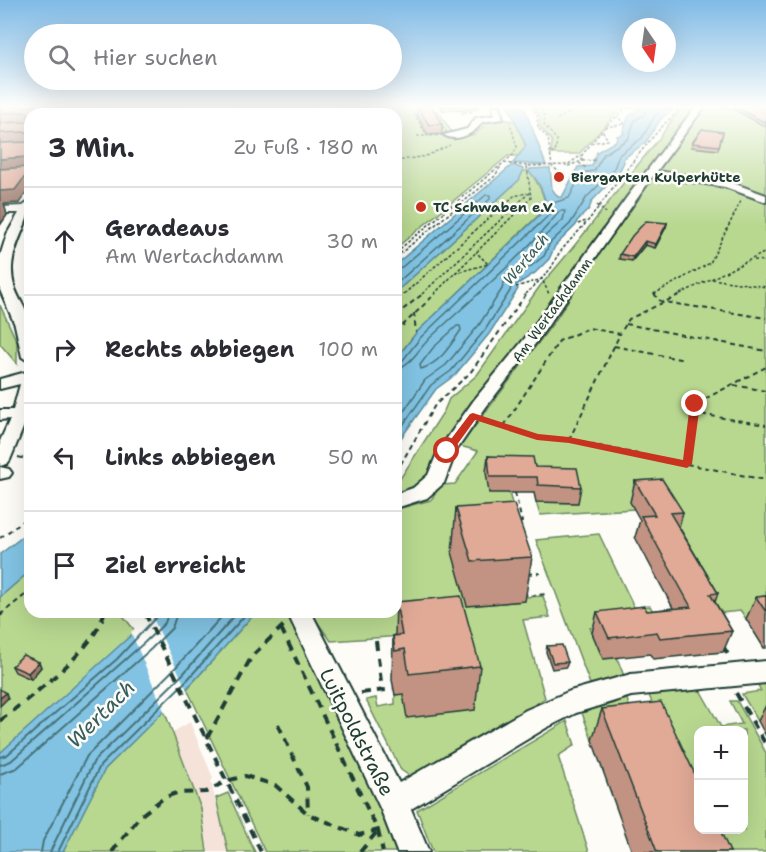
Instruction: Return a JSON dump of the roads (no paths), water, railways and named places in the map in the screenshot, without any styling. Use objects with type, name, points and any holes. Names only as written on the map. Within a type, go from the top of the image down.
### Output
[{"type":"street","name":"Am Wertachdamm","points":[[402,499],[420,493],[437,478],[447,451],[480,404],[585,266],[630,199],[671,146]]},
{"type":"street","points":[[652,172],[727,184],[766,199]]},
{"type":"street","points":[[0,210],[24,207]]},
{"type":"street","points":[[24,212],[13,230],[7,258],[7,290],[24,326]]},
{"type":"street","points":[[0,385],[24,383]]},
{"type":"street","points":[[1,469],[24,401]]},
{"type":"street","name":"Luitpoldstraße","points":[[292,618],[339,696],[393,803],[413,852]]},
{"type":"street","points":[[393,803],[536,719],[570,703],[631,685],[749,682]]},
{"type":"water","points":[[526,146],[539,146],[546,165],[513,163]]},
{"type":"water","name":"Wertach","points":[[608,146],[641,146],[623,159],[624,162],[618,174],[592,201],[589,209],[576,225],[555,246],[549,259],[535,273],[516,285],[518,289],[489,334],[455,375],[436,389],[402,437],[402,351],[416,333],[546,209],[541,189],[529,172],[530,169],[550,168],[552,189],[558,197],[562,197],[578,167],[592,166],[597,152]]},
{"type":"water","points":[[512,165],[524,169],[519,180],[402,287],[402,259]]},
{"type":"water","points":[[24,536],[24,576],[0,597],[0,554]]},
{"type":"water","name":"Wertach","points":[[150,618],[251,618],[192,683],[105,769],[63,852],[0,852],[0,753]]},
{"type":"place","name":"Biergarten Kulperhütte","points":[[559,177]]},
{"type":"place","name":"TC Schwaben e.V.","points":[[421,207]]}]
